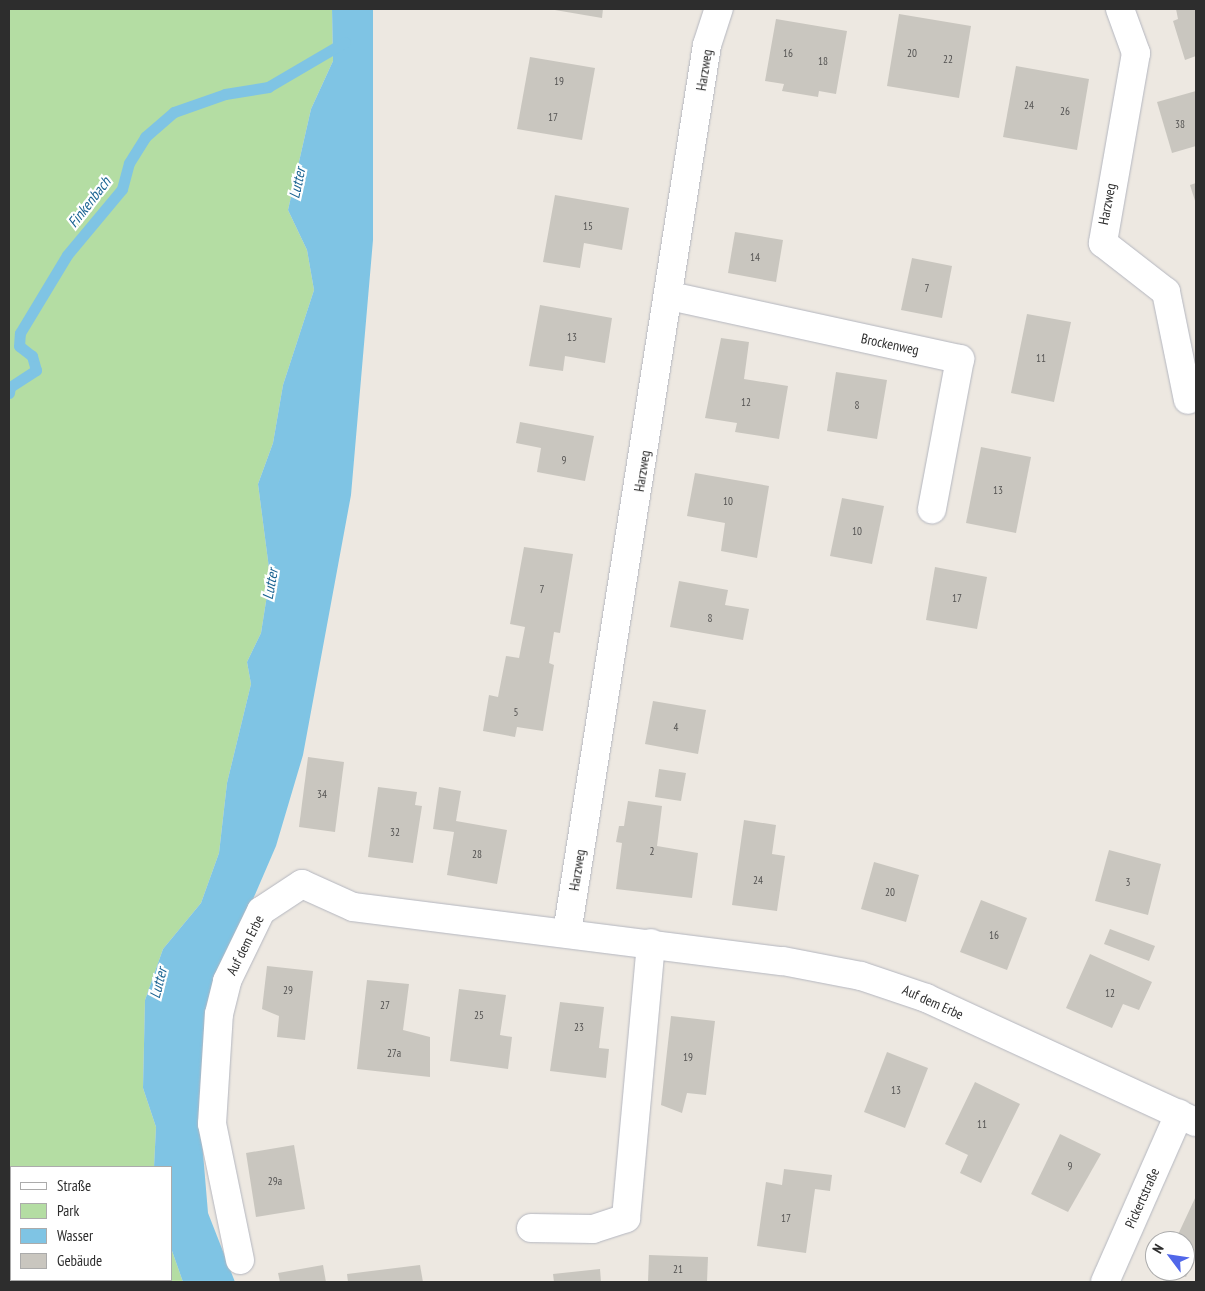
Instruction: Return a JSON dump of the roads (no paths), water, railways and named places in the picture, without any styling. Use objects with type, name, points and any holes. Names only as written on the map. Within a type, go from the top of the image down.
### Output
[{"type":"street","name":"Harzweg","points":[[567,933],[670,296],[707,45],[718,9]]},
{"type":"street","name":"Harzweg","points":[[1120,9],[1136,53],[1103,243],[1166,292],[1188,400]]},
{"type":"street","name":"Brockenweg","points":[[670,296],[960,359],[932,510]]},
{"type":"street","name":"Auf dem Erbe","points":[[240,1260],[212,1124],[219,1014],[227,981],[262,911],[302,884],[352,907],[651,943],[832,968],[896,986],[1188,1118]]},
{"type":"street","points":[[531,1228],[593,1229],[626,1218],[651,943]]},
{"type":"street","name":"Pickertstraße","points":[[1105,1282],[1188,1118]]},
{"type":"water","name":"Lutter","points":[[332,9],[373,9],[373,240],[351,495],[303,755],[276,846],[244,920],[201,1129],[208,1213],[235,1282],[183,1282],[172,1251],[172,1166],[154,1166],[156,1127],[143,1088],[145,1000],[163,949],[201,903],[219,853],[227,783],[251,684],[247,662],[261,633],[270,576],[258,484],[273,443],[283,385],[314,290],[307,250],[288,210],[311,109],[333,61]]},
{"type":"waterway","name":"Finkenbach","points":[[9,393],[10,387],[36,370],[32,356],[19,346],[20,333],[67,255],[122,189],[129,163],[145,137],[174,112],[225,94],[268,87],[345,42]]}]
